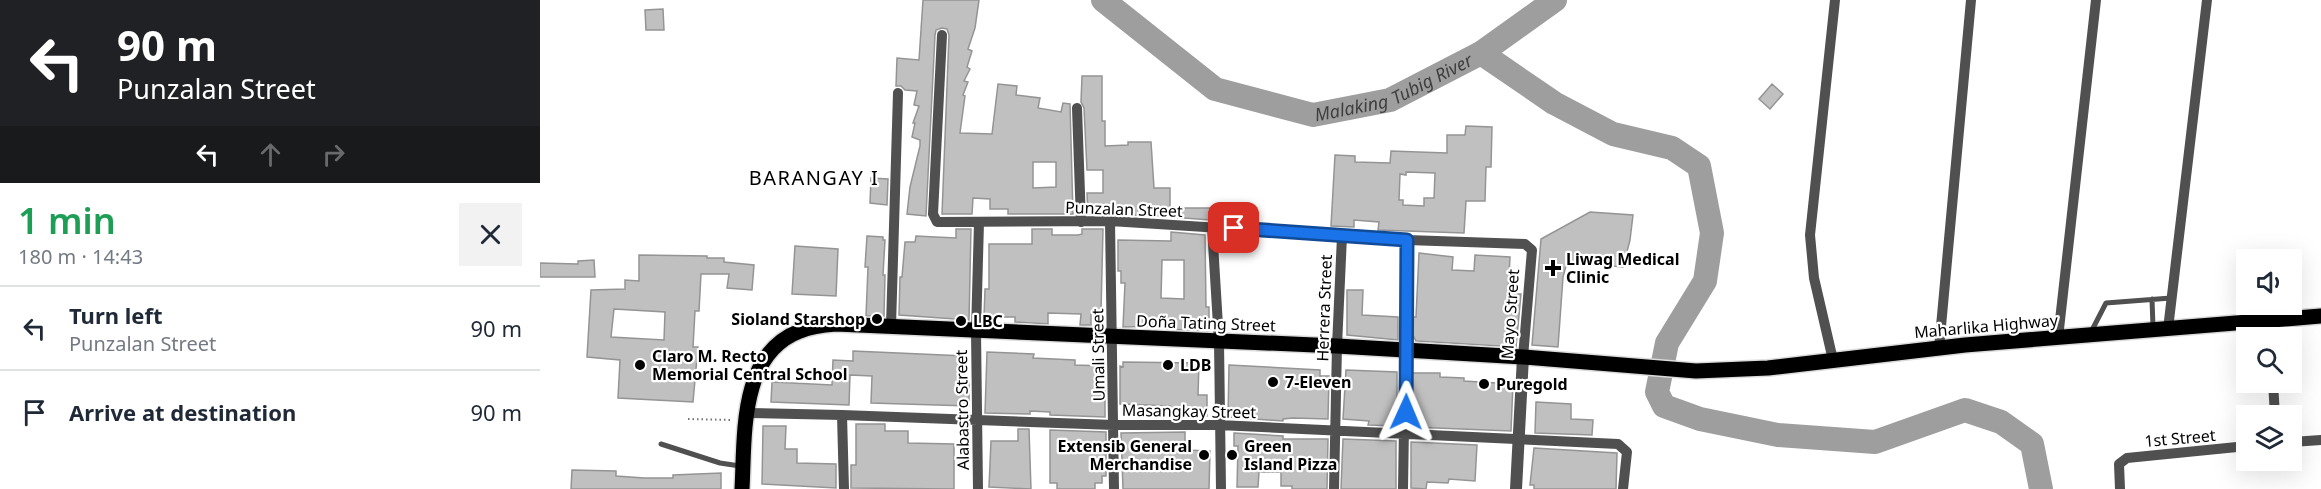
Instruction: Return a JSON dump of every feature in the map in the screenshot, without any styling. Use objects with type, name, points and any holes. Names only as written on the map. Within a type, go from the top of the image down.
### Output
[{"type":"main road","name":"Maharlika Highway","points":[[1655,368],[1696,371],[1768,368],[1939,348],[2321,316]]},
{"type":"main road","name":"Doña Tating Street","points":[[747,417],[753,384],[765,357],[799,331],[836,324],[975,332],[1337,346],[1523,357],[1655,368]]},
{"type":"main road","points":[[742,489],[747,417]]},
{"type":"street","points":[[1833,360],[1814,278],[1810,236],[1835,0]]},
{"type":"street","points":[[1939,348],[1971,0]]},
{"type":"street","points":[[2058,338],[2096,0]]},
{"type":"street","points":[[2161,329],[2171,298],[2207,0]]},
{"type":"street","name":"Punzalan Street","points":[[942,35],[933,214],[937,222],[1110,221],[1407,240],[1525,244],[1532,250]]},
{"type":"street","points":[[891,326],[898,93]]},
{"type":"street","points":[[1077,108],[1081,222]]},
{"type":"street","name":"Umali Street","points":[[1110,221],[1114,489]]},
{"type":"street","name":"Alabastro Street","points":[[978,489],[975,332],[979,222]]},
{"type":"street","points":[[1212,227],[1219,342],[1221,489]]},
{"type":"street","name":"Herrera Street","points":[[1334,489],[1342,236]]},
{"type":"street","points":[[1403,489],[1406,433],[1407,240]]},
{"type":"street","name":"Mayo Street","points":[[1516,489],[1523,357],[1532,250]]},
{"type":"street","points":[[2269,321],[2269,327]]},
{"type":"street","points":[[842,415],[844,489]]},
{"type":"street","name":"Masangkay Street","points":[[747,417],[842,415],[1114,425],[1219,425],[1618,444],[1627,452],[1623,489]]},
{"type":"street","points":[[2302,441],[2321,440]]},
{"type":"street","name":"1st Street","points":[[2120,489],[2119,464],[2127,458],[2236,447]]},
{"type":"lane","points":[[2090,334],[2106,303],[2171,298]]},
{"type":"lane","points":[[2152,299],[2161,329]]},
{"type":"lane","points":[[661,444],[720,463],[743,466]]},
{"type":"path","points":[[688,419],[747,417]]},
{"type":"building","points":[[923,0],[979,0],[975,28],[968,49],[972,51],[967,67],[970,69],[964,81],[968,82],[963,95],[965,96],[960,133],[992,134],[998,84],[1017,86],[1016,95],[1040,98],[1038,108],[1061,112],[1063,103],[1070,104],[1073,214],[1008,214],[1008,209],[990,209],[990,199],[973,198],[972,214],[942,214],[949,35],[947,29],[942,28],[936,30],[935,35],[926,216],[907,214],[910,187],[920,146],[920,140],[912,137],[915,123],[913,123],[919,106],[914,105],[917,91],[905,90],[901,86],[896,86],[897,58],[919,60]],"holes":[[[1033,162],[1056,162],[1056,187],[1033,188]]]},
{"type":"building","points":[[663,9],[664,30],[646,30],[645,10]]},
{"type":"building","points":[[1082,76],[1102,76],[1102,121],[1105,121],[1105,146],[1128,145],[1128,142],[1151,142],[1154,188],[1170,188],[1170,216],[1088,214],[1087,193],[1103,193],[1103,170],[1087,170],[1084,108],[1081,102]]},
{"type":"building","points":[[1772,84],[1783,94],[1770,109],[1759,99]]},
{"type":"building","points":[[1466,126],[1492,127],[1491,167],[1486,167],[1485,201],[1466,201],[1464,233],[1378,230],[1379,222],[1354,220],[1354,227],[1331,226],[1335,155],[1355,156],[1355,162],[1390,163],[1391,151],[1447,153],[1447,135],[1465,135]],"holes":[[[1406,172],[1435,173],[1434,198],[1424,198],[1424,206],[1403,205],[1403,200],[1399,200],[1400,174],[1406,175]]]},
{"type":"building","points":[[871,178],[888,179],[887,205],[870,203]]},
{"type":"building","points":[[1171,208],[1210,208],[1210,220],[1171,217]]},
{"type":"building","name":"Liwag Medical Clinic","points":[[1590,212],[1633,215],[1623,267],[1567,262],[1563,277],[1558,347],[1532,345],[1541,239]]},
{"type":"building","points":[[956,229],[971,229],[969,320],[899,315],[900,277],[902,277],[905,242],[915,242],[916,236],[956,238]]},
{"type":"building","points":[[1032,229],[1052,229],[1052,235],[1078,235],[1082,234],[1082,229],[1103,229],[1101,312],[1091,312],[1091,325],[1080,325],[1081,314],[1048,313],[1048,324],[1015,322],[1015,317],[984,317],[985,289],[989,289],[989,244],[1032,244]]},
{"type":"building","points":[[1171,232],[1205,235],[1206,307],[1209,307],[1209,331],[1166,329],[1166,326],[1123,327],[1125,283],[1121,283],[1121,271],[1118,271],[1118,240],[1171,241]],"holes":[[[1162,260],[1184,260],[1184,299],[1161,298]]]},
{"type":"building","points":[[867,236],[883,237],[885,240],[884,316],[866,316]]},
{"type":"building","points":[[795,246],[838,249],[836,296],[792,294]]},
{"type":"building","points":[[1419,253],[1453,257],[1452,270],[1474,271],[1475,255],[1510,257],[1508,294],[1521,294],[1516,347],[1416,341],[1413,335],[1413,317],[1416,317]]},
{"type":"building","points":[[639,255],[707,256],[707,258],[724,258],[724,262],[754,265],[752,290],[727,288],[729,274],[701,274],[699,311],[695,311],[693,347],[698,347],[693,402],[618,398],[620,360],[587,357],[591,290],[625,289],[625,280],[639,281]],"holes":[[[614,309],[665,312],[664,340],[611,337]]]},
{"type":"building","points":[[594,260],[595,277],[540,277],[540,263],[578,264],[578,261]]},
{"type":"building","points":[[1347,290],[1363,290],[1362,315],[1398,317],[1398,340],[1347,335]]},
{"type":"building","points":[[853,351],[965,356],[964,383],[969,383],[969,406],[871,403],[872,376],[850,375],[849,405],[771,402],[772,382],[832,385],[833,360],[853,361]]},
{"type":"building","points":[[987,352],[1034,354],[1033,358],[1075,360],[1075,365],[1105,366],[1105,417],[1050,415],[1050,412],[1030,411],[1030,414],[985,413]]},
{"type":"building","points":[[1123,362],[1199,363],[1198,395],[1207,395],[1207,416],[1169,417],[1170,406],[1120,404],[1120,366],[1123,367]]},
{"type":"building","points":[[1229,365],[1320,370],[1320,376],[1329,376],[1328,419],[1293,418],[1283,419],[1283,421],[1228,417]]},
{"type":"building","points":[[1346,370],[1397,372],[1397,426],[1368,425],[1369,421],[1343,419]]},
{"type":"building","points":[[1412,373],[1440,373],[1440,377],[1464,378],[1464,381],[1513,384],[1511,431],[1412,427]]},
{"type":"building","points":[[1536,402],[1571,404],[1571,419],[1593,420],[1592,435],[1535,433]]},
{"type":"building","points":[[856,424],[885,424],[885,431],[908,431],[908,443],[954,444],[954,489],[851,488],[851,465],[856,465]]},
{"type":"building","points":[[763,426],[786,426],[785,449],[797,449],[797,463],[836,464],[836,488],[762,484]]},
{"type":"building","points":[[1018,429],[1029,429],[1031,489],[989,487],[991,441],[1018,441]]},
{"type":"building","points":[[1050,430],[1106,432],[1106,476],[1102,476],[1102,483],[1095,483],[1095,489],[1057,489],[1057,483],[1050,483]]},
{"type":"building","points":[[1185,432],[1185,450],[1210,451],[1209,489],[1123,489],[1121,433]]},
{"type":"building","points":[[1234,433],[1283,436],[1283,439],[1328,439],[1327,489],[1292,489],[1292,486],[1281,486],[1281,472],[1259,472],[1258,487],[1237,487],[1238,446],[1234,446]]},
{"type":"building","points":[[1343,439],[1396,441],[1396,489],[1341,489]]},
{"type":"building","points":[[1411,442],[1477,445],[1475,481],[1449,479],[1448,483],[1427,482],[1426,489],[1411,488]]},
{"type":"building","points":[[1534,448],[1617,453],[1616,489],[1534,489],[1534,485],[1530,485]]},
{"type":"building","points":[[572,470],[616,471],[616,476],[644,478],[673,478],[673,475],[721,473],[721,489],[571,489]]},
{"type":"waterway","name":"Malaking Tubig River","points":[[1103,0],[1215,89],[1313,115],[1390,100],[1481,53],[1555,0]]},
{"type":"waterway","points":[[1481,53],[1554,103],[1613,134],[1672,148],[1699,166],[1712,233],[1705,281],[1667,343],[1657,392],[1664,406],[1700,419],[1778,435],[1875,442],[1965,410],[2001,422],[2032,444],[2041,489]]},
{"type":"place","name":"Liwag Medical Clinic","points":[[1553,268]]},
{"type":"place","name":"Sioland Starshop","points":[[877,319]]},
{"type":"place","name":"LBC","points":[[961,321]]},
{"type":"place","name":"Claro M. Recto Memorial Central School","points":[[640,365]]},
{"type":"place","name":"LDB","points":[[1168,365]]},
{"type":"place","name":"7-Eleven","points":[[1273,382]]},
{"type":"place","name":"Puregold","points":[[1484,384]]},
{"type":"place","name":"Extensib General Merchandise","points":[[1204,455]]},
{"type":"place","name":"Green Island Pizza","points":[[1232,455]]},
{"type":"district","name":"BARANGAY I","points":[[814,177]]},
{"type":"route","points":[[1234,228],[1407,240],[1406,412]]}]
